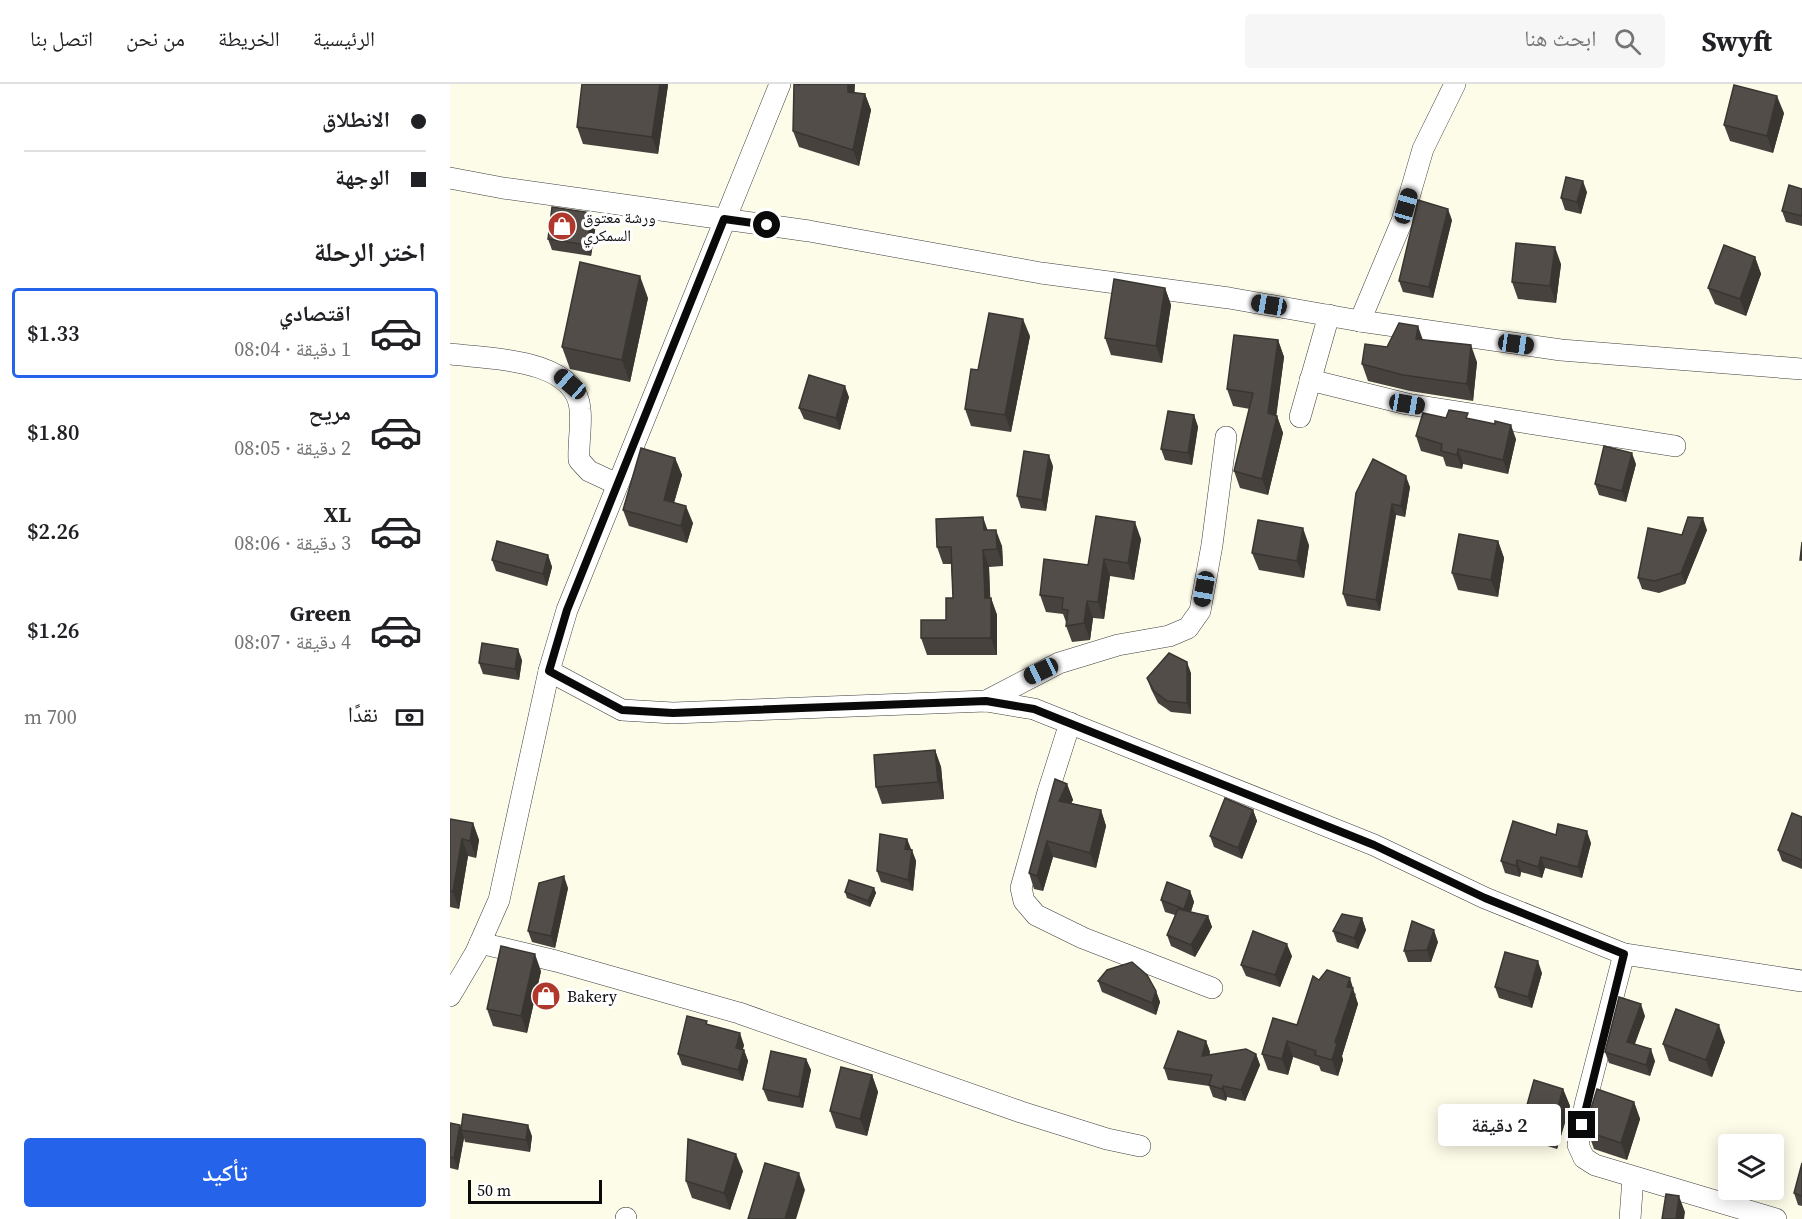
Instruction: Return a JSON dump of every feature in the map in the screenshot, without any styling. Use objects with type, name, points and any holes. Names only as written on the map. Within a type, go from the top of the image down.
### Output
[{"type":"street","points":[[450,996],[480,943],[499,900],[549,671],[567,610],[780,84]]},
{"type":"street","points":[[1360,321],[1402,221],[1423,149],[1455,84]]},
{"type":"street","points":[[450,178],[503,188],[809,231],[1041,273],[1229,297],[1360,321],[1561,350],[1802,369]]},
{"type":"street","points":[[1300,417],[1329,315]]},
{"type":"street","points":[[450,354],[539,367],[561,376],[570,384],[580,409],[579,460],[589,471],[617,484]]},
{"type":"street","points":[[1310,380],[1407,404],[1675,446]]},
{"type":"street","points":[[986,701],[1059,663],[1118,645],[1169,636],[1188,628],[1200,611],[1212,545],[1226,437]]},
{"type":"street","points":[[549,671],[622,710],[673,713],[986,701],[1034,709],[1374,845],[1485,898],[1624,954],[1802,981]]},
{"type":"street","points":[[1070,723],[1021,888],[1024,902],[1036,915],[1083,938],[1212,988]]},
{"type":"street","points":[[480,943],[556,961],[739,1013],[1021,1112],[1107,1139],[1140,1146]]},
{"type":"street","points":[[1624,954],[1585,1105],[1578,1145],[1584,1158],[1595,1165],[1776,1219]]},
{"type":"street","points":[[1630,1219],[1633,1177]]},
{"type":"building","points":[[582,84],[660,84],[652,137],[577,127]]},
{"type":"building","points":[[794,84],[848,84],[848,92],[865,94],[853,150],[793,131]]},
{"type":"building","points":[[1734,85],[1777,96],[1767,136],[1724,125]]},
{"type":"building","points":[[1566,177],[1583,181],[1577,202],[1561,198]]},
{"type":"building","points":[[1789,185],[1802,189],[1802,216],[1782,211]]},
{"type":"building","points":[[1418,200],[1448,209],[1429,287],[1399,281]]},
{"type":"building","points":[[552,207],[591,213],[587,245],[548,239]]},
{"type":"building","points":[[1516,243],[1555,247],[1550,286],[1512,282]]},
{"type":"building","points":[[1724,245],[1755,257],[1740,299],[1708,288]]},
{"type":"building","points":[[580,262],[640,276],[622,360],[562,347]]},
{"type":"building","points":[[1114,279],[1165,288],[1156,346],[1105,338]]},
{"type":"building","points":[[989,313],[1023,319],[1005,415],[965,409],[971,369],[978,370]]},
{"type":"building","points":[[1399,323],[1418,326],[1416,339],[1471,345],[1467,384],[1403,375],[1362,364],[1365,344],[1387,347]]},
{"type":"building","points":[[1234,335],[1278,340],[1268,413],[1277,416],[1262,479],[1234,471],[1253,393],[1227,389]]},
{"type":"building","points":[[809,375],[845,386],[836,418],[799,408]]},
{"type":"building","points":[[1449,410],[1468,413],[1466,418],[1511,425],[1503,460],[1458,449],[1457,455],[1441,451],[1442,444],[1416,436],[1423,413],[1446,418]]},
{"type":"building","points":[[1168,411],[1194,415],[1188,453],[1161,449]]},
{"type":"building","points":[[1604,446],[1632,453],[1622,491],[1595,484]]},
{"type":"building","points":[[641,448],[675,458],[664,500],[686,506],[681,526],[623,510]]},
{"type":"building","points":[[1024,451],[1049,455],[1042,500],[1017,496]]},
{"type":"building","points":[[1373,459],[1406,476],[1401,506],[1392,504],[1376,600],[1343,594],[1356,493]]},
{"type":"building","points":[[1096,516],[1135,522],[1128,563],[1104,559],[1098,602],[1087,601],[1084,623],[1066,626],[1068,610],[1062,609],[1063,598],[1040,595],[1044,559],[1088,565]]},
{"type":"building","points":[[983,517],[984,530],[996,530],[997,549],[983,550],[985,598],[991,598],[991,638],[921,638],[921,620],[946,620],[946,598],[953,598],[951,547],[937,547],[936,519]]},
{"type":"building","points":[[1688,517],[1703,518],[1681,573],[1655,581],[1638,578],[1648,528],[1682,535]]},
{"type":"building","points":[[1258,520],[1303,528],[1297,561],[1252,553]]},
{"type":"building","points":[[1459,534],[1498,541],[1491,580],[1452,573]]},
{"type":"building","points":[[497,541],[548,555],[543,574],[492,560]]},
{"type":"building","points":[[482,643],[518,649],[515,669],[479,663]]},
{"type":"building","points":[[1169,653],[1187,662],[1187,703],[1167,701],[1154,691],[1147,678]]},
{"type":"building","points":[[935,750],[938,782],[876,787],[874,755]]},
{"type":"building","points":[[1055,779],[1067,784],[1059,801],[1101,810],[1090,853],[1047,841],[1037,876],[1029,873]]},
{"type":"building","points":[[1225,798],[1253,810],[1238,848],[1210,836]]},
{"type":"building","points":[[1792,813],[1802,817],[1802,860],[1778,850]]},
{"type":"building","points":[[450,819],[473,823],[470,841],[462,839],[453,892],[450,891]]},
{"type":"building","points":[[1513,821],[1556,835],[1558,824],[1587,831],[1578,867],[1541,857],[1538,867],[1517,860],[1516,866],[1501,861]]},
{"type":"building","points":[[880,834],[907,839],[905,849],[912,850],[908,880],[877,871]]},
{"type":"building","points":[[564,876],[551,936],[528,931],[539,883]]},
{"type":"building","points":[[849,880],[874,888],[868,901],[845,892]]},
{"type":"building","points":[[1167,882],[1190,891],[1184,909],[1161,900]]},
{"type":"building","points":[[1178,909],[1208,916],[1191,945],[1167,935]]},
{"type":"building","points":[[1342,914],[1362,918],[1354,938],[1333,931]]},
{"type":"building","points":[[1412,921],[1434,930],[1427,950],[1404,951]]},
{"type":"building","points":[[1253,931],[1287,944],[1275,975],[1241,965]]},
{"type":"building","points":[[501,946],[535,954],[521,1016],[487,1009]]},
{"type":"building","points":[[1505,952],[1538,961],[1528,997],[1495,987]]},
{"type":"building","points":[[1132,962],[1147,975],[1156,991],[1152,1003],[1098,981],[1107,970]]},
{"type":"building","points":[[1327,970],[1350,978],[1347,987],[1353,988],[1335,1042],[1337,1044],[1332,1060],[1315,1055],[1316,1051],[1287,1041],[1282,1059],[1262,1054],[1273,1018],[1297,1025],[1313,976],[1319,980]]},
{"type":"building","points":[[1619,997],[1641,1004],[1627,1042],[1651,1049],[1646,1065],[1605,1052]]},
{"type":"building","points":[[1676,1009],[1719,1025],[1706,1060],[1663,1044]]},
{"type":"building","points":[[687,1016],[707,1021],[706,1024],[740,1033],[736,1048],[744,1050],[738,1070],[678,1054]]},
{"type":"building","points":[[1178,1031],[1206,1041],[1202,1056],[1246,1049],[1256,1054],[1241,1090],[1223,1086],[1222,1089],[1209,1085],[1212,1075],[1164,1068]]},
{"type":"building","points":[[771,1051],[806,1059],[799,1097],[763,1089]]},
{"type":"building","points":[[841,1067],[872,1075],[860,1119],[830,1111]]},
{"type":"building","points":[[1534,1080],[1563,1089],[1551,1132],[1522,1123]]},
{"type":"building","points":[[1597,1089],[1634,1102],[1621,1143],[1588,1132],[1586,1124]]},
{"type":"building","points":[[463,1114],[528,1125],[526,1140],[461,1130]]},
{"type":"building","points":[[450,1123],[460,1125],[454,1158],[450,1157]]},
{"type":"building","points":[[688,1139],[736,1154],[724,1193],[686,1181]]},
{"type":"building","points":[[765,1163],[799,1173],[785,1219],[748,1219]]},
{"type":"building","points":[[1802,1163],[1802,1196],[1794,1193]]},
{"type":"building","points":[[1666,1194],[1679,1196],[1676,1219],[1662,1219]]},
{"type":"place","name":"ورشة معتوق السمكري","points":[[562,226]]},
{"type":"place","name":"Bakery","points":[[546,996]]},
{"type":"route","points":[[767,225],[724,219],[567,610],[549,671],[622,710],[673,713],[986,701],[1034,709],[1374,845],[1485,898],[1624,954],[1585,1105],[1582,1125]]}]
